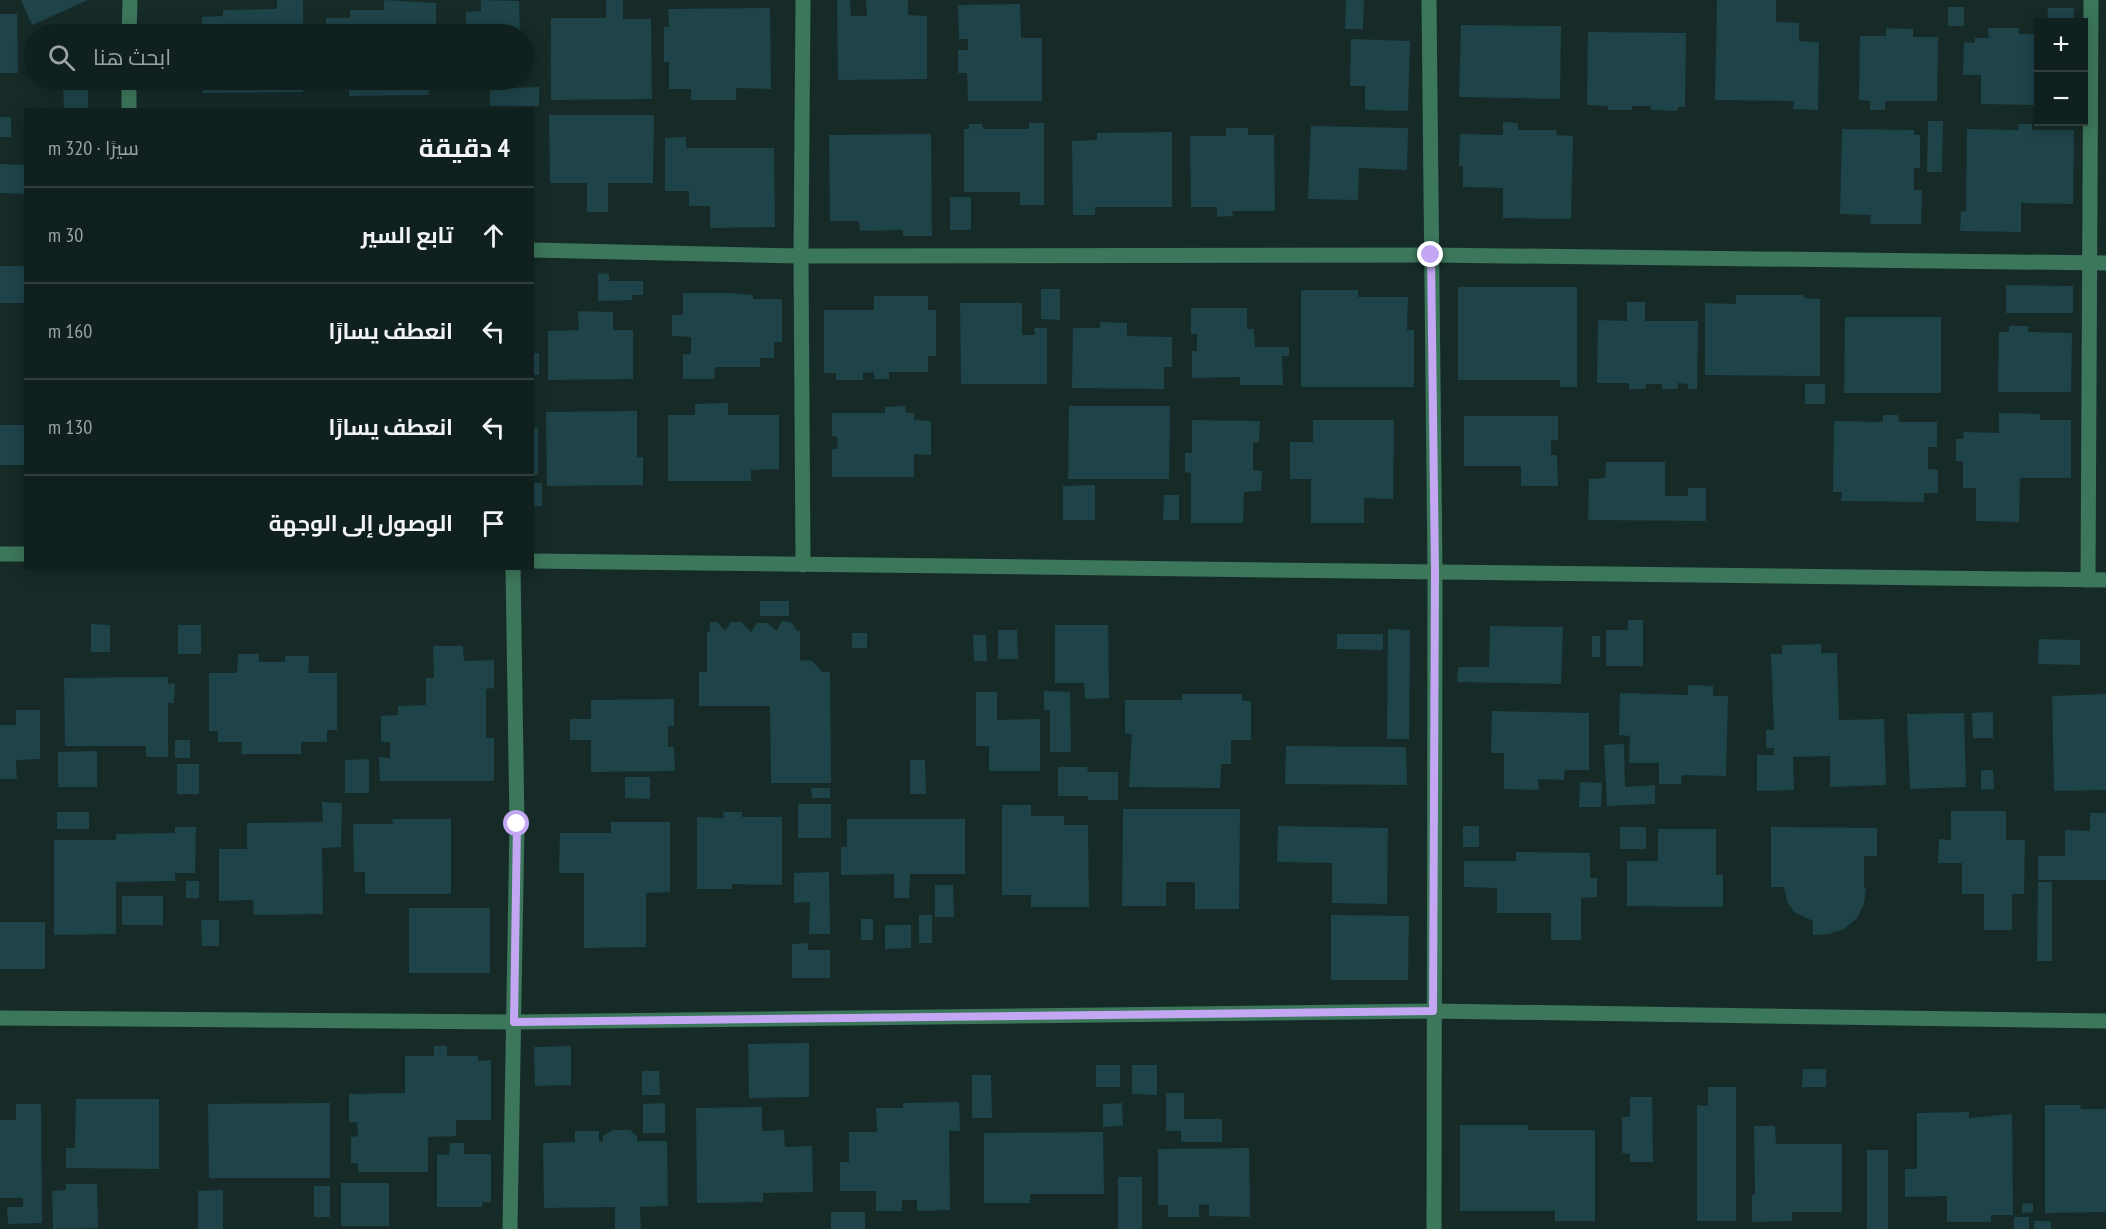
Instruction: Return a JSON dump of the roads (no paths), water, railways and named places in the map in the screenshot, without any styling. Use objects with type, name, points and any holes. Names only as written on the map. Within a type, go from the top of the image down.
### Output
[{"type":"street","points":[[129,24],[130,0]]},
{"type":"street","points":[[803,0],[801,256],[803,565]]},
{"type":"street","points":[[1429,0],[1435,572],[1434,1229]]},
{"type":"street","points":[[2088,580],[2098,263],[2091,0]]},
{"type":"street","points":[[129,90],[129,108]]},
{"type":"street","points":[[534,250],[801,256],[1431,255],[2098,263]]},
{"type":"street","points":[[0,554],[24,554]]},
{"type":"street","points":[[534,561],[2106,580]]},
{"type":"street","points":[[510,1229],[517,824],[513,570]]},
{"type":"street","points":[[0,1018],[514,1022],[1433,1011],[2106,1021]]}]
